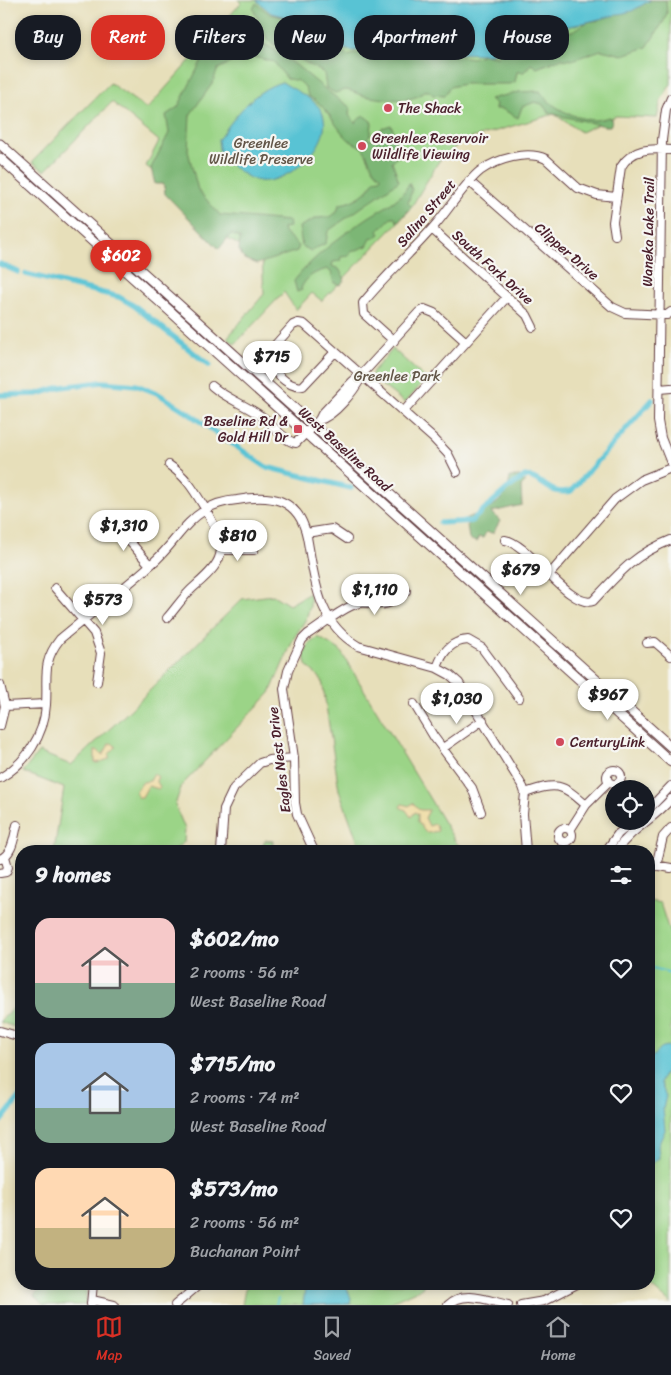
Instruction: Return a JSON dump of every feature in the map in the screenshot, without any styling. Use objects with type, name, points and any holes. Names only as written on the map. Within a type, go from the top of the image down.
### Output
[{"type":"main road","name":"West Baseline Road","points":[[0,144],[317,423],[671,747]]},
{"type":"main road","name":"West Baseline Road","points":[[0,158],[671,762]]},
{"type":"main road","points":[[111,257],[118,249]]},
{"type":"street","name":"Waneka Lake Trail","points":[[671,98],[666,110],[662,149],[659,315],[660,432],[671,463]]},
{"type":"street","points":[[615,235],[613,222],[621,167],[626,160],[640,151],[671,150]]},
{"type":"street","name":"Salina Street","points":[[394,341],[364,314],[363,303],[432,229],[457,200],[469,181],[492,164],[530,154],[546,159],[586,192],[616,196]]},
{"type":"street","name":"Clipper Drive","points":[[469,181],[612,307],[625,313],[659,315]]},
{"type":"street","name":"South Fork Drive","points":[[432,229],[528,315],[533,327]]},
{"type":"street","points":[[404,411],[507,297]]},
{"type":"street","points":[[212,386],[223,395],[256,412],[292,442],[296,443],[317,423],[352,381],[362,375],[419,312],[424,309],[434,313],[466,342]]},
{"type":"street","points":[[659,315],[667,315],[671,312]]},
{"type":"street","points":[[335,352],[303,386],[292,386],[270,366],[267,358],[268,353],[298,323],[304,324],[404,411],[443,448],[457,472]]},
{"type":"street","points":[[659,389],[671,388]]},
{"type":"street","points":[[549,575],[615,499],[641,480],[671,463]]},
{"type":"street","points":[[166,618],[194,586],[213,570],[222,550],[219,534],[190,483],[182,474],[170,466]]},
{"type":"street","points":[[0,778],[13,770],[34,745],[44,720],[46,704],[45,674],[50,655],[60,639],[149,564],[190,522],[205,510],[232,500],[263,496],[272,497],[288,505],[295,512],[306,533],[316,592],[329,620],[349,640],[358,646],[437,668],[459,683],[516,773],[525,793],[523,814],[526,845]]},
{"type":"street","points":[[111,527],[127,540],[149,564]]},
{"type":"street","points":[[306,533],[332,529],[347,539]]},
{"type":"street","points":[[505,540],[522,549],[566,590],[588,602],[593,601],[636,557],[649,548],[671,540]]},
{"type":"street","points":[[222,550],[254,550]]},
{"type":"street","points":[[55,588],[84,619],[99,643],[101,658],[97,682]]},
{"type":"street","name":"Eagles Nest Drive","points":[[311,845],[297,814],[294,758],[284,699],[288,671],[302,640],[329,620],[352,605],[364,603],[385,605],[395,601],[406,591]]},
{"type":"street","points":[[437,668],[447,648],[454,643],[468,640],[482,648],[519,698]]},
{"type":"street","points":[[647,643],[655,642],[671,656]]},
{"type":"street","points":[[0,685],[5,706],[0,726]]},
{"type":"street","points":[[5,706],[46,704]]},
{"type":"street","points":[[414,704],[434,737],[472,788],[482,812]]},
{"type":"street","points":[[443,748],[483,720]]},
{"type":"street","points":[[221,845],[224,809],[234,788],[260,763],[269,760],[294,758]]},
{"type":"street","points":[[525,793],[545,786],[562,786],[586,805]]},
{"type":"street","points":[[570,830],[586,805],[605,786]]},
{"type":"street","points":[[655,803],[671,786]]},
{"type":"street","points":[[621,845],[624,839],[655,816],[671,799]]},
{"type":"street","points":[[0,873],[6,872],[8,867],[3,858],[12,847],[17,825]]},
{"type":"street","points":[[655,859],[662,837],[671,828]]},
{"type":"street","points":[[613,845],[611,843],[625,830]]},
{"type":"street","points":[[655,865],[671,868]]},
{"type":"street","points":[[0,1031],[15,1035]]},
{"type":"street","points":[[175,1305],[193,1290]]},
{"type":"street","points":[[521,1305],[544,1301],[565,1290]]},
{"type":"street","points":[[448,1305],[460,1298],[469,1296],[481,1302],[508,1305]]},
{"type":"street","points":[[92,1302],[114,1305]]},
{"type":"green space","name":"Greenlee Wildlife Preserve","points":[[238,0],[671,0],[671,84],[661,100],[657,118],[616,116],[581,132],[554,114],[462,141],[439,161],[409,211],[322,301],[312,293],[296,310],[284,292],[235,344],[227,338],[264,294],[262,258],[228,239],[193,211],[168,182],[146,166],[159,141],[112,102],[45,171],[32,162],[110,83],[147,109],[190,60],[264,60],[264,15],[230,15],[241,3]]},
{"type":"green space","points":[[647,0],[666,0],[667,13],[664,21],[647,47],[623,55],[601,50],[569,60],[569,32],[589,22],[597,21],[607,12]]},
{"type":"green space","points":[[256,3],[270,14],[274,15],[274,44],[268,41],[264,32],[264,15],[256,15],[253,9]]},
{"type":"green space","points":[[264,44],[274,50],[274,60],[290,60],[350,107],[349,115],[355,123],[363,115],[372,122],[371,134],[367,138],[371,140],[382,128],[391,125],[394,132],[399,136],[395,140],[399,156],[392,161],[399,181],[328,231],[326,243],[311,251],[302,246],[299,227],[317,218],[329,217],[336,213],[340,204],[360,196],[369,189],[374,180],[380,179],[381,176],[373,168],[364,150],[350,141],[321,105],[308,96],[304,85],[298,81],[287,79],[274,62],[264,60]]},
{"type":"green space","points":[[344,54],[347,56],[354,54],[354,60],[475,60],[475,57],[485,54],[485,60],[557,60],[537,68],[531,64],[524,72],[517,72],[515,82],[509,84],[464,84],[450,87],[444,96],[433,95],[429,91],[424,91],[414,98],[397,100],[365,96],[347,90],[335,93],[326,88],[324,73],[301,60],[344,60]]},
{"type":"green space","points":[[202,60],[235,60],[218,69],[212,84],[190,115],[188,151],[198,190],[220,215],[289,221],[290,227],[283,228],[284,232],[299,246],[297,251],[257,264],[244,259],[239,250],[240,238],[231,234],[219,249],[165,194],[164,184],[155,184],[151,168],[169,133],[166,115],[178,107]]},
{"type":"green space","points":[[540,91],[556,107],[571,115],[594,120],[610,117],[612,122],[610,126],[605,126],[549,113],[542,104],[535,102],[522,107],[518,118],[502,109],[495,109],[496,104],[490,99],[519,92]]},
{"type":"green space","points":[[409,183],[412,190],[408,203],[412,207],[397,222],[395,217],[392,217],[378,231],[380,234],[374,238],[372,237],[367,246],[351,252],[349,256],[341,257],[340,261],[333,262],[332,266],[339,269],[345,279],[340,285],[334,283],[331,272],[327,269],[312,275],[306,280],[301,288],[302,290],[297,292],[294,281],[308,265],[345,234],[389,205],[401,195]]},
{"type":"green space","name":"Greenlee Park","points":[[393,349],[426,379],[405,403],[371,377],[373,371]]},
{"type":"green space","points":[[520,476],[525,483],[521,487],[522,505],[492,512],[500,521],[493,533],[486,532],[483,538],[479,537],[476,542],[469,539],[466,518],[483,512],[494,505],[503,497],[507,490],[510,477]]},
{"type":"green space","points":[[310,593],[310,606],[306,619],[294,638],[270,693],[182,785],[175,805],[185,829],[184,842],[181,845],[55,845],[64,788],[23,772],[39,752],[71,765],[130,710],[242,599],[273,595],[289,605]]},
{"type":"green space","points":[[318,637],[340,650],[459,845],[359,845],[339,790],[322,680],[306,665],[304,654],[309,644]]},
{"type":"green space","points":[[265,840],[273,841],[273,845],[263,845]]},
{"type":"green space","points":[[655,902],[660,903],[671,937],[671,1304],[655,1290]]},
{"type":"green space","points":[[15,1007],[15,1027],[0,1021]]},
{"type":"green space","points":[[40,1290],[86,1290],[85,1305],[44,1305],[34,1296]]},
{"type":"green space","points":[[245,1290],[418,1290],[385,1305],[242,1305]]},
{"type":"sand","points":[[112,743],[116,747],[109,754],[109,759],[95,762],[95,751],[97,750],[103,755],[109,744]]},
{"type":"sand","points":[[154,774],[158,777],[156,780],[160,787],[159,789],[148,786],[142,797],[138,797],[136,791],[143,782],[150,781]]},
{"type":"sand","points":[[413,803],[420,810],[429,810],[425,818],[429,826],[435,824],[438,831],[427,833],[418,822],[418,814],[415,812],[411,817],[406,810],[400,807],[402,804],[409,806]]},
{"type":"water","points":[[256,0],[651,0],[632,11],[569,27],[569,15],[485,15],[485,54],[475,54],[475,15],[354,15],[354,51],[344,49],[344,15],[278,15],[271,13]]},
{"type":"water","points":[[282,82],[315,103],[322,112],[325,124],[316,149],[307,160],[283,176],[259,181],[243,174],[220,156],[218,140],[245,105],[262,91]]},
{"type":"water","points":[[668,1046],[671,1049],[671,1062],[660,1082],[666,1096],[663,1109],[665,1130],[658,1146],[659,1158],[655,1161],[655,1054],[662,1047]]},
{"type":"water","points":[[305,1290],[348,1290],[351,1298],[350,1304],[303,1305]]},
{"type":"waterway","points":[[0,264],[18,272]]},
{"type":"waterway","points":[[26,274],[119,297],[136,307],[209,365]]},
{"type":"waterway","points":[[0,395],[37,394],[61,387],[102,382],[136,385],[157,393],[181,408],[266,467],[351,488]]},
{"type":"waterway","points":[[440,523],[471,521],[507,489],[525,476],[531,477],[556,491],[571,491],[652,400]]},
{"type":"waterway","points":[[655,969],[671,973]]},
{"type":"waterway","points":[[0,1122],[15,1103]]},
{"type":"waterway","points":[[276,1305],[278,1298]]},
{"type":"place","name":"The Shack","points":[[388,108]]},
{"type":"place","name":"Greenlee Reservoir Wildlife Viewing","points":[[362,146]]},
{"type":"place","name":"Baseline Rd & Gold Hill Dr","points":[[298,429]]},
{"type":"place","name":"CenturyLink","points":[[560,742]]}]
